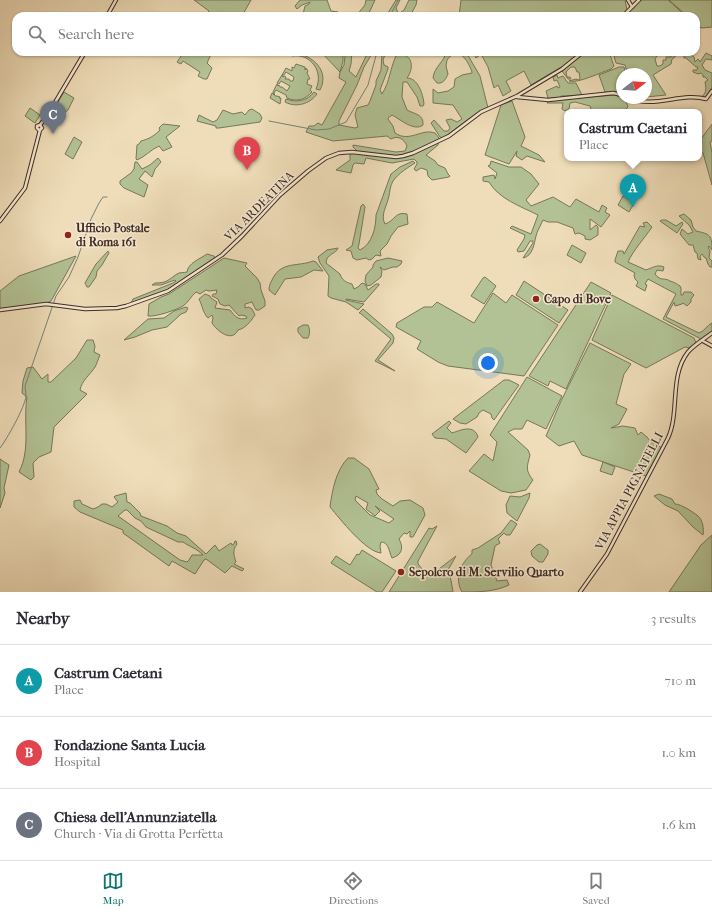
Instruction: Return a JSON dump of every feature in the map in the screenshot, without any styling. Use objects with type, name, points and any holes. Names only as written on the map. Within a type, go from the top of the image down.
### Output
[{"type":"main road","points":[[109,12],[116,0]]},
{"type":"main road","points":[[628,0],[632,7]]},
{"type":"main road","points":[[627,12],[639,0]]},
{"type":"main road","points":[[0,221],[25,188],[40,130],[36,127],[40,125],[51,110],[83,56]]},
{"type":"main road","name":"VIA ARDEATINA","points":[[0,310],[36,305],[54,305],[85,309],[116,308],[126,306],[168,291],[222,255],[280,195],[326,158],[339,153],[352,152],[392,157],[408,155],[448,136],[481,112],[516,96],[563,68],[578,56]]},
{"type":"main road","points":[[652,101],[678,98],[706,99],[712,91]]},
{"type":"main road","points":[[516,96],[548,100],[616,94]]},
{"type":"main road","name":"VIA APPIA PIGNATELLI","points":[[580,592],[607,554],[668,438],[672,428],[675,398],[682,362],[690,351],[712,333]]},
{"type":"main road","points":[[703,341],[712,346]]},
{"type":"green space","points":[[194,0],[251,0],[244,12],[209,11]]},
{"type":"green space","points":[[300,0],[327,0],[331,11],[338,12],[304,12],[305,6],[310,2],[297,9],[295,6]]},
{"type":"green space","points":[[366,0],[375,0],[369,12],[359,12],[365,5]]},
{"type":"green space","points":[[396,0],[400,0],[396,8],[398,12],[388,12]]},
{"type":"green space","points":[[409,0],[417,0],[412,12],[401,12]]},
{"type":"green space","points":[[461,0],[625,0],[627,10],[625,12],[460,12]]},
{"type":"green space","points":[[641,0],[668,0],[682,12],[629,12]]},
{"type":"green space","points":[[669,0],[712,0],[712,27],[700,27],[700,12],[682,12]]},
{"type":"green space","points":[[706,53],[712,56],[712,60],[706,59],[702,65],[705,70],[712,73],[712,87],[705,98],[702,96],[704,95],[706,88],[705,82],[708,80],[703,77],[701,73],[698,74],[693,72],[693,70],[697,70],[698,67],[684,58],[684,56],[693,56],[695,62],[698,59],[700,62]]},
{"type":"green space","points":[[181,56],[210,56],[207,63],[212,68],[207,79],[204,79],[198,76],[200,72],[183,61],[181,64],[177,62]]},
{"type":"green space","points":[[299,56],[307,57],[318,65],[321,70],[323,83],[320,90],[316,89],[318,83],[317,70],[310,61]]},
{"type":"green space","points":[[325,56],[343,56],[340,72]]},
{"type":"green space","points":[[345,56],[352,56],[349,71],[356,77],[366,56],[371,56],[339,121],[339,125],[355,128],[358,127],[355,115],[357,108],[368,105],[370,101],[381,70],[382,56],[384,56],[383,60],[384,65],[388,67],[380,90],[382,94],[387,85],[396,56],[406,56],[409,58],[411,62],[411,69],[407,78],[414,81],[419,87],[424,104],[423,106],[420,106],[417,97],[407,82],[403,82],[402,97],[407,110],[420,116],[423,121],[423,125],[419,127],[411,126],[392,115],[388,119],[393,126],[395,133],[400,136],[406,137],[425,132],[435,133],[439,138],[438,145],[426,155],[438,165],[445,168],[450,176],[432,180],[428,176],[427,170],[421,168],[416,171],[414,169],[417,162],[414,159],[392,163],[366,158],[364,164],[355,163],[353,165],[351,173],[336,170],[350,160],[350,153],[358,152],[353,145],[396,152],[405,151],[407,146],[404,141],[396,137],[391,139],[387,136],[333,141],[306,132],[309,126],[314,126],[318,123],[322,125],[346,82],[339,78],[340,72],[344,65]]},
{"type":"green space","points":[[445,56],[451,56],[447,60],[446,66],[448,74],[443,82],[437,83],[433,78],[434,74]]},
{"type":"green space","points":[[462,56],[468,56],[480,76],[488,108],[474,115],[443,138],[440,137],[431,123],[434,120],[444,131],[448,131],[450,128],[446,120],[451,119],[457,122],[462,119],[453,105],[433,103],[433,89],[438,93],[448,91],[454,87],[455,79],[462,75],[472,73]]},
{"type":"green space","points":[[482,56],[576,56],[563,66],[531,85],[524,71],[506,81],[511,91],[503,96],[498,85],[494,88],[488,67]]},
{"type":"green space","points":[[580,56],[610,56],[614,66],[611,69],[578,81],[569,81],[576,79],[579,80],[580,78],[579,72],[577,72],[575,67],[571,67],[566,72],[567,77],[570,77],[571,79],[568,79],[562,71]]},
{"type":"green space","points":[[614,56],[657,56],[655,59],[657,66],[660,66],[663,64],[663,60],[666,60],[666,57],[675,56],[672,59],[671,64],[653,75],[666,95],[652,96],[652,68],[626,68],[625,65],[616,63]]},
{"type":"green space","points":[[296,64],[305,67],[305,70],[306,68],[308,71],[307,73],[310,79],[308,79],[307,84],[312,86],[310,90],[312,92],[300,100],[294,100],[287,98],[286,95],[276,90],[274,93],[275,96],[281,98],[280,104],[270,98],[272,93],[274,95],[273,92],[277,84],[287,91],[290,86],[281,81],[279,84],[277,83],[286,68],[292,71],[292,67],[294,68]],"holes":[[[286,72],[294,77],[293,81],[285,79],[286,77],[283,77],[282,75]]]},
{"type":"green space","points":[[616,68],[616,92],[605,92],[599,75]]},
{"type":"green space","points":[[557,75],[558,78],[563,76],[568,83],[576,83],[582,95],[548,98],[546,91],[557,86],[558,88],[560,87],[557,80],[554,81],[553,77]]},
{"type":"green space","points":[[64,92],[74,98],[68,110],[64,113],[55,107]]},
{"type":"green space","points":[[314,92],[317,94],[307,103],[294,105],[285,102],[286,99],[298,101],[305,99]]},
{"type":"green space","points":[[616,95],[616,104],[627,104],[628,107],[626,109],[591,109],[590,106],[575,102],[570,103],[569,109],[564,109],[564,110],[562,109],[563,103],[547,103],[549,100]]},
{"type":"green space","points":[[512,101],[525,137],[521,146],[539,155],[545,162],[527,156],[522,160],[516,156],[517,151],[509,164],[485,155],[501,105]]},
{"type":"green space","points":[[30,108],[40,115],[35,123],[25,116]]},
{"type":"green space","points":[[252,109],[260,114],[262,118],[260,122],[216,128],[216,126],[197,121],[199,115],[213,122],[217,120],[223,110],[233,114],[242,112],[245,115]]},
{"type":"green space","points":[[163,124],[180,126],[166,137],[172,147],[163,151],[159,146],[137,160],[137,145],[141,141],[156,134]]},
{"type":"green space","points":[[712,124],[712,141],[710,142],[712,153],[712,185],[702,152],[702,138]]},
{"type":"green space","points":[[74,137],[82,142],[73,159],[65,154]]},
{"type":"green space","points":[[158,158],[161,162],[155,169],[152,177],[145,171],[139,179],[148,185],[144,197],[124,188],[120,184],[120,181],[134,169],[135,162],[137,162],[142,169],[150,165]]},
{"type":"green space","points":[[413,161],[415,163],[400,173],[393,181],[383,217],[385,224],[397,215],[403,213],[407,214],[408,224],[398,227],[387,244],[380,251],[381,256],[376,255],[369,260],[366,258],[357,260],[353,258],[351,251],[346,250],[352,246],[361,206],[363,204],[365,207],[358,248],[360,250],[368,244],[370,240],[375,225],[376,215],[391,174],[400,167]]},
{"type":"green space","points":[[491,161],[509,167],[521,167],[531,174],[539,184],[526,200],[531,206],[553,197],[570,207],[576,199],[599,212],[602,205],[607,208],[605,212],[610,215],[601,227],[590,219],[590,230],[596,225],[598,227],[598,235],[590,240],[585,239],[585,236],[579,233],[575,234],[573,228],[557,222],[548,222],[543,220],[537,232],[531,252],[523,258],[533,241],[530,241],[524,251],[518,252],[517,250],[525,235],[510,228],[512,226],[531,234],[538,215],[510,202],[498,193],[489,182],[483,181],[483,177],[494,175],[495,179],[497,173],[488,166],[490,165]]},
{"type":"green space","points":[[623,196],[635,202],[629,212],[618,205]]},
{"type":"green space","points":[[684,214],[691,220],[696,231],[707,234],[711,238],[712,250],[709,246],[708,247],[712,267],[710,267],[706,258],[702,254],[700,256],[701,260],[698,259],[693,245],[689,245],[680,234],[682,229],[688,234],[693,232],[689,225],[679,216]]},
{"type":"green space","points":[[666,220],[676,226],[682,222],[683,224],[677,233],[660,221]]},
{"type":"green space","points":[[647,222],[652,227],[636,248],[628,262],[646,270],[657,266],[664,267],[663,271],[657,270],[655,274],[661,279],[666,279],[680,286],[681,295],[683,295],[684,292],[691,292],[694,295],[691,302],[687,306],[683,303],[675,306],[674,302],[666,317],[699,333],[712,323],[712,332],[705,338],[701,339],[663,319],[676,294],[648,279],[645,284],[647,285],[645,291],[636,286],[638,282],[635,279],[635,273],[615,262],[618,251],[623,251],[624,254],[640,226],[645,227],[643,223]]},
{"type":"green space","points":[[572,245],[586,253],[581,263],[567,255]]},
{"type":"green space","points":[[338,248],[329,256],[326,263],[340,274],[344,280],[352,284],[354,289],[362,283],[365,284],[368,290],[376,284],[379,284],[364,302],[346,299],[364,304],[358,310],[346,302],[328,296],[329,276],[320,263],[318,257],[327,250]]},
{"type":"green space","points":[[108,251],[109,253],[97,271],[96,277],[89,287],[87,287],[85,283],[96,264]]},
{"type":"green space","points":[[207,254],[214,256],[215,258],[174,287],[131,303],[133,299],[173,283],[176,281],[175,280],[161,285],[152,285],[167,281],[178,273],[187,272],[192,264]]},
{"type":"green space","points":[[76,256],[51,301],[46,303],[0,309],[0,291],[19,276]]},
{"type":"green space","points":[[224,258],[247,263],[245,266],[260,283],[265,306],[259,310],[256,310],[252,302],[245,304],[245,308],[249,307],[252,309],[255,315],[246,326],[238,330],[232,336],[228,336],[214,326],[212,323],[212,315],[208,318],[206,316],[199,299],[205,294],[217,302],[215,308],[230,310],[235,316],[241,319],[247,318],[246,316],[239,316],[229,305],[225,306],[220,304],[218,299],[212,296],[213,294],[216,294],[217,290],[206,290],[200,294],[196,292],[185,305],[180,308],[161,314],[148,316],[149,304],[169,294]]},
{"type":"green space","points":[[388,258],[402,261],[401,264],[397,267],[384,270],[380,267],[382,271],[381,277],[371,285],[367,286],[365,281],[366,275],[376,261]]},
{"type":"green space","points":[[313,261],[316,262],[323,271],[314,270],[301,277],[285,279],[275,295],[269,290],[273,278],[281,269],[291,265]]},
{"type":"green space","points":[[485,277],[496,286],[484,304],[471,296]]},
{"type":"green space","points":[[524,281],[568,310],[559,323],[516,295]]},
{"type":"green space","points":[[591,282],[611,293],[566,389],[550,381],[548,386],[529,376]]},
{"type":"green space","points":[[493,293],[506,303],[512,295],[558,325],[524,376],[448,366],[438,362],[417,349],[421,341],[396,327],[397,323],[424,307],[432,307],[437,302],[474,323]]},
{"type":"green space","points":[[612,295],[694,338],[696,343],[689,348],[685,347],[646,368],[592,340]]},
{"type":"green space","points":[[186,307],[188,308],[186,312],[181,314],[167,327],[152,330],[124,340],[148,319],[164,318],[174,311]]},
{"type":"green space","points":[[363,309],[392,334],[394,338],[393,343],[378,360],[395,371],[375,361],[391,339],[359,313]]},
{"type":"green space","points":[[303,325],[308,325],[309,327],[308,338],[303,338],[298,332],[298,328]]},
{"type":"green space","points":[[87,340],[93,340],[95,346],[94,352],[100,355],[95,367],[81,386],[80,390],[87,394],[54,427],[51,452],[39,457],[33,463],[34,477],[31,480],[19,472],[23,463],[26,445],[27,397],[22,393],[23,381],[27,368],[33,367],[42,379],[48,374],[48,382],[51,382],[76,358]]},
{"type":"green space","points":[[590,343],[631,364],[624,374],[616,404],[627,409],[619,424],[611,428],[623,426],[635,428],[638,435],[641,432],[650,441],[662,448],[646,476],[582,455],[574,441],[559,446],[546,436],[561,401]]},
{"type":"green space","points":[[527,377],[562,396],[546,429],[527,420],[522,429],[514,429],[508,432],[528,450],[530,455],[528,471],[533,480],[526,490],[511,493],[501,491],[469,471],[484,454],[493,461],[497,442],[490,435]]},
{"type":"green space","points":[[504,380],[509,380],[519,385],[494,420],[491,414],[483,410],[477,417],[466,424],[460,423],[453,419]]},
{"type":"green space","points":[[449,421],[451,423],[447,428],[452,433],[470,429],[474,430],[476,433],[478,437],[466,453],[446,439],[435,438],[432,434]]},
{"type":"green space","points":[[348,458],[354,458],[369,469],[379,489],[376,490],[377,494],[393,506],[400,501],[410,500],[423,508],[425,515],[413,537],[410,537],[410,531],[407,534],[404,533],[399,539],[402,548],[401,551],[395,557],[392,558],[387,545],[384,542],[381,542],[381,553],[368,547],[330,507],[335,481],[340,468]],"holes":[[[356,496],[368,503],[366,509],[375,516],[380,511],[375,506],[394,519],[389,523],[370,515],[355,500]]]},
{"type":"green space","points":[[0,459],[9,465],[4,488],[5,493],[0,508]]},
{"type":"green space","points":[[603,462],[615,467],[612,475],[600,471]]},
{"type":"green space","points":[[126,493],[127,502],[140,513],[141,516],[167,526],[177,533],[186,536],[206,554],[215,545],[219,551],[231,543],[232,545],[234,544],[236,541],[237,544],[234,548],[234,553],[236,562],[234,564],[244,569],[242,571],[232,566],[225,573],[206,559],[195,574],[172,561],[169,566],[123,533],[123,530],[80,512],[74,507],[74,501],[80,500],[82,504],[93,509],[102,504],[112,507],[118,502],[114,497]],"holes":[[[127,510],[146,527],[178,542],[183,542],[203,555],[192,555],[187,562],[180,560],[118,516]]]},
{"type":"green space","points":[[530,493],[517,521],[507,513],[506,505],[510,496],[520,497]]},
{"type":"green space","points":[[659,494],[672,499],[675,504],[690,510],[698,516],[703,525],[703,535],[678,511],[665,505],[654,496]]},
{"type":"green space","points":[[511,520],[517,524],[510,535],[506,535],[504,533],[498,539],[500,543],[495,546],[491,565],[497,581],[507,580],[509,585],[480,592],[462,592],[459,582],[460,571],[465,561],[472,554],[472,550],[478,548],[501,533]]},
{"type":"green space","points":[[437,526],[418,561],[418,564],[427,575],[431,575],[456,556],[448,570],[453,592],[389,592],[429,528],[432,529]]},
{"type":"green space","points":[[712,535],[712,592],[669,592],[701,545]]},
{"type":"green space","points":[[540,544],[548,550],[548,554],[543,562],[539,562],[532,556],[531,551]]},
{"type":"green space","points":[[362,550],[396,571],[382,592],[377,592],[331,563],[336,556],[350,565],[357,554],[359,555]]},
{"type":"waterway","points":[[392,12],[398,0]]},
{"type":"waterway","points":[[269,121],[316,130],[329,129],[346,122],[368,85],[376,56]]},
{"type":"waterway","points":[[0,448],[19,415],[25,401],[25,386],[56,296],[69,277],[78,257],[91,219],[99,203],[103,197],[107,197]]},
{"type":"place","name":"Chiesa dell'Annunziatella","points":[[53,134]]},
{"type":"place","name":"Fondazione Santa Lucia","points":[[247,170]]},
{"type":"place","name":"Castrum Caetani","points":[[633,207]]},
{"type":"place","name":"Ufficio Postale di Roma 161","points":[[68,235]]},
{"type":"place","name":"Capo di Bove","points":[[536,299]]},
{"type":"place","name":"Sepolcro di M. Servilio Quarto","points":[[401,572]]}]
